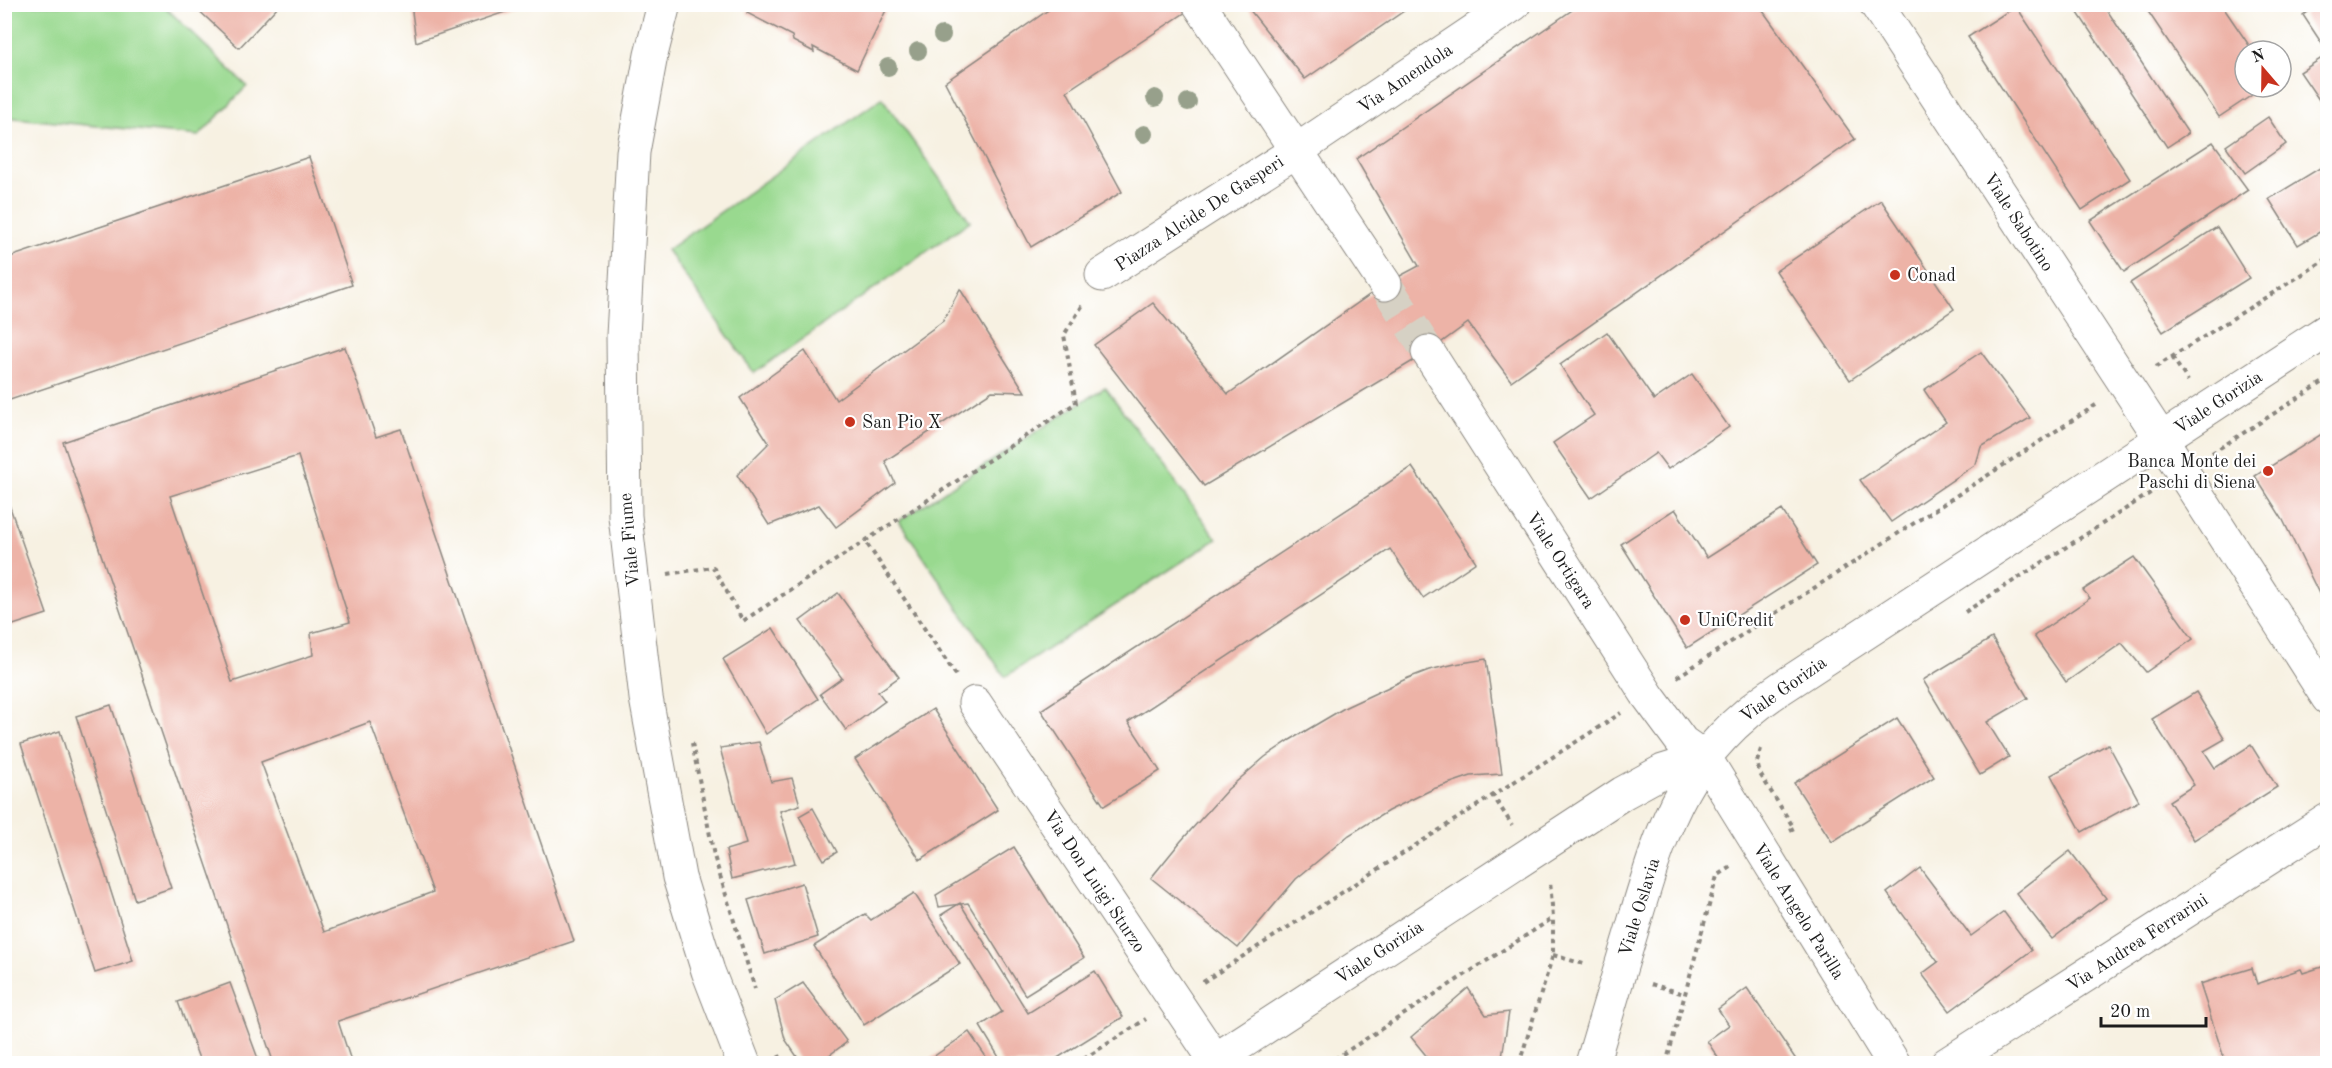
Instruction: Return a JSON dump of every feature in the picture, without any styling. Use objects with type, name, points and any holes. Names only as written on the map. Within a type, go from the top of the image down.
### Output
[{"type":"street","name":"Viale Fiume","points":[[664,4],[651,55],[633,152],[623,336],[626,516],[646,699],[679,877],[708,971],[744,1064]]},
{"type":"street","name":"Piazza Alcide De Gasperi","points":[[1199,4],[1385,284]]},
{"type":"street","name":"Via Amendola","points":[[1296,151],[1514,4]]},
{"type":"street","name":"Viale Sabotino","points":[[1876,4],[2183,472],[2328,698]]},
{"type":"street","name":"Piazza Alcide De Gasperi","points":[[1102,275],[1296,151]]},
{"type":"street","name":"Viale Gorizia","points":[[1212,1062],[1623,793],[1664,771],[1705,758],[1720,739],[1755,705],[2328,330]]},
{"type":"street","name":"Viale Ortigara","points":[[1428,352],[1648,696],[1682,742],[1705,758]]},
{"type":"street","name":"Via Don Luigi Sturzo","points":[[975,703],[1175,1000],[1212,1062]]},
{"type":"street","name":"Viale Angelo Parilla","points":[[1705,758],[1894,1064]]},
{"type":"street","name":"Viale Oslavia","points":[[1592,1064],[1653,859],[1679,796],[1705,758]]},
{"type":"street","name":"Via Andrea Ferrarini","points":[[1947,1064],[2328,820]]},
{"type":"path","points":[[1076,1064],[2328,258]]},
{"type":"path","points":[[668,574],[713,567],[743,621],[1076,403],[1064,335],[1102,275]]},
{"type":"path","points":[[1963,614],[2328,379]]},
{"type":"path","points":[[865,541],[975,703]]},
{"type":"path","points":[[667,564],[670,585]]},
{"type":"path","points":[[692,741],[714,856],[758,1000]]},
{"type":"path","points":[[1666,1064],[1717,876],[1794,828],[1760,774],[1757,762],[1763,742]]},
{"type":"path","points":[[1519,1064],[1553,955],[1551,884]]},
{"type":"path","points":[[1327,1064],[1553,918]]},
{"type":"path","points":[[778,1053],[782,1064]]},
{"type":"green space","points":[[4,5],[163,5],[247,86],[199,136],[5,117]]},
{"type":"green space","points":[[882,98],[970,221],[754,373],[667,250]]},
{"type":"green space","points":[[1105,387],[1217,539],[1005,677],[899,521]]},
{"type":"building","points":[[192,4],[280,4],[239,48]]},
{"type":"building","points":[[411,4],[526,4],[526,5],[416,42]]},
{"type":"building","points":[[751,4],[889,4],[857,70],[813,47],[814,52],[793,41],[792,36],[747,13]]},
{"type":"building","points":[[1057,4],[1198,4],[1067,91],[1122,192],[1031,247],[945,82]]},
{"type":"building","points":[[1245,4],[1414,4],[1305,79]]},
{"type":"building","points":[[1581,4],[1758,4],[1855,139],[1511,381],[1468,323],[1428,352],[1204,486],[1094,345],[1153,303],[1228,394],[1385,284],[1419,266],[1356,159]]},
{"type":"building","points":[[2072,4],[2103,4],[2188,133],[2167,147]]},
{"type":"building","points":[[2143,4],[2221,4],[2245,39],[2233,39],[2233,99],[2246,99],[2219,117]]},
{"type":"building","points":[[2318,4],[2328,4],[2328,53],[2303,15]]},
{"type":"building","points":[[2016,6],[2130,179],[2082,210],[1968,37]]},
{"type":"building","points":[[2328,54],[2328,113],[2300,72]]},
{"type":"building","points":[[2268,117],[2286,144],[2245,173],[2226,146]]},
{"type":"building","points":[[2213,142],[2248,190],[2124,272],[2090,221]]},
{"type":"building","points":[[309,157],[352,285],[4,402],[4,259]]},
{"type":"building","points":[[2328,163],[2328,227],[2298,245],[2269,199]]},
{"type":"building","points":[[1881,200],[1954,309],[1850,380],[1776,271]]},
{"type":"building","points":[[2217,227],[2249,278],[2163,332],[2130,283]]},
{"type":"building","name":"San Pio X","points":[[960,289],[1025,392],[992,391],[885,461],[895,483],[836,527],[819,505],[769,525],[737,475],[769,443],[740,398],[805,351],[836,400],[943,321]]},
{"type":"building","points":[[1607,332],[1654,400],[1692,374],[1729,427],[1668,469],[1656,453],[1591,498],[1553,443],[1594,415],[1560,365]]},
{"type":"building","points":[[345,347],[376,437],[401,429],[574,941],[338,1021],[352,1064],[274,1064],[63,442]],"holes":[[[298,456],[350,622],[311,633],[313,655],[232,682],[170,496]],[[370,722],[433,892],[324,932],[261,762]]]},
{"type":"building","points":[[1981,352],[2030,418],[1981,447],[1976,464],[1891,522],[1860,480],[1946,422],[1924,390]]},
{"type":"building","points":[[2328,430],[2328,612],[2283,520],[2255,476]]},
{"type":"building","points":[[1412,467],[1476,562],[1423,598],[1390,549],[1128,722],[1160,771],[1104,806],[1041,710]]},
{"type":"building","points":[[4,490],[47,614],[4,628]]},
{"type":"building","points":[[1675,509],[1707,558],[1782,510],[1817,565],[1687,648],[1621,544]]},
{"type":"building","points":[[2134,557],[2193,639],[2146,672],[2122,643],[2066,682],[2034,636],[2090,598],[2083,590]]},
{"type":"building","points":[[838,593],[899,677],[878,692],[885,701],[846,730],[820,694],[842,678],[800,621]]},
{"type":"building","points":[[773,628],[818,699],[766,734],[723,659]]},
{"type":"building","points":[[1992,638],[2028,698],[1987,722],[2009,757],[1980,775],[1923,680]]},
{"type":"building","points":[[1486,659],[1502,774],[1471,776],[1433,789],[1388,811],[1349,835],[1296,879],[1238,948],[1151,878],[1228,789],[1265,757],[1290,740],[1346,707],[1408,678],[1429,670]]},
{"type":"building","points":[[2196,692],[2225,739],[2204,751],[2215,768],[2251,745],[2277,787],[2194,840],[2169,801],[2194,785],[2152,719]]},
{"type":"building","points":[[111,705],[171,888],[135,900],[76,716]]},
{"type":"building","points":[[933,709],[998,810],[920,860],[855,759]]},
{"type":"building","points":[[1897,718],[1934,777],[1832,842],[1794,783]]},
{"type":"building","points":[[60,731],[133,961],[95,973],[21,744]]},
{"type":"building","points":[[759,742],[771,782],[792,778],[800,805],[780,811],[795,863],[732,879],[726,850],[746,844],[720,748]]},
{"type":"building","points":[[2108,744],[2139,801],[2082,832],[2051,775]]},
{"type":"building","points":[[813,808],[837,852],[824,860],[799,816]]},
{"type":"building","points":[[1014,847],[1084,958],[1025,995],[968,903],[939,907],[936,895]]},
{"type":"building","points":[[2070,851],[2106,898],[2052,939],[2016,893]]},
{"type":"building","points":[[1920,868],[1971,936],[2004,912],[2032,950],[1950,1011],[1922,974],[1938,962],[1887,893]]},
{"type":"building","points":[[802,883],[818,937],[765,954],[748,900]]},
{"type":"building","points":[[914,893],[960,964],[864,1025],[814,946],[865,914],[871,920]]},
{"type":"building","points":[[960,903],[1028,1013],[1095,971],[1123,1017],[1048,1064],[1003,1064],[980,1026],[1002,1012],[941,915]]},
{"type":"building","points":[[2328,965],[2328,1059],[2313,1064],[2226,1064],[2200,984],[2252,968],[2257,984],[2301,969],[2303,973]]},
{"type":"building","points":[[230,983],[260,1064],[201,1064],[178,1002]]},
{"type":"building","points":[[803,983],[847,1042],[817,1064],[802,1064],[785,1039],[775,1000]]},
{"type":"building","points":[[1468,988],[1486,1015],[1509,1012],[1501,1064],[1433,1064],[1411,1037]]},
{"type":"building","points":[[1747,988],[1799,1064],[1722,1064],[1707,1041],[1729,1025],[1718,1009]]},
{"type":"building","points":[[969,1032],[991,1064],[923,1064]]},
{"type":"tunnel","points":[[1385,284],[1428,352]]},
{"type":"railway","points":[[4,1060],[7,1064]]},
{"type":"place","name":"Conad","points":[[1895,275]]},
{"type":"place","name":"San Pio X","points":[[850,422]]},
{"type":"place","name":"Banca Monte dei Paschi di Siena","points":[[2268,471]]},
{"type":"place","name":"UniCredit","points":[[1685,620]]}]
